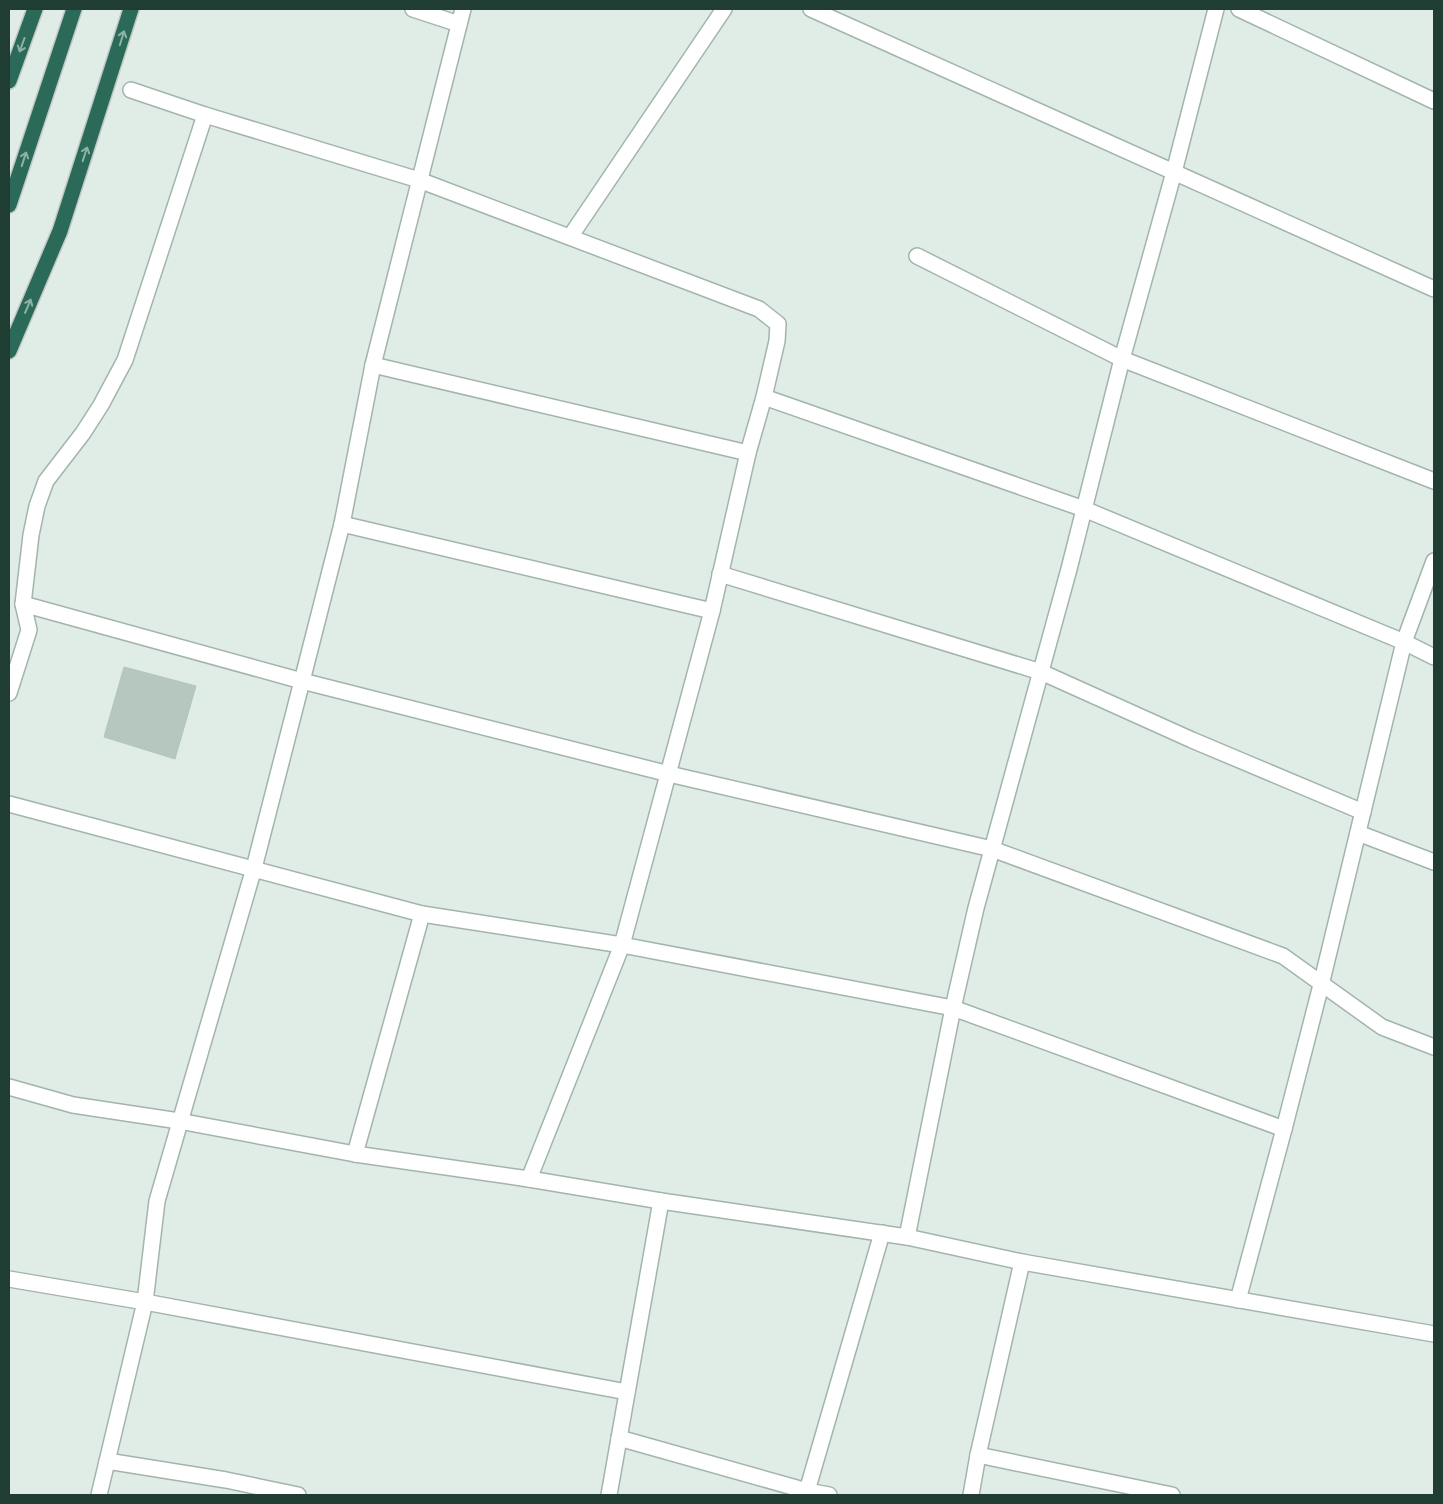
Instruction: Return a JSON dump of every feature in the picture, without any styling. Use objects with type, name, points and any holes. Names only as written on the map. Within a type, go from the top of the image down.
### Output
[{"type":"highway","points":[[9,81],[35,9]]},
{"type":"highway","points":[[9,205],[74,9]]},
{"type":"highway","points":[[9,351],[60,231],[131,9]]},
{"type":"street","points":[[413,9],[459,24]]},
{"type":"street","points":[[99,1495],[145,1302],[157,1201],[254,868],[342,524],[373,365],[463,9]]},
{"type":"street","points":[[570,237],[724,9]]},
{"type":"street","points":[[811,9],[1434,290]]},
{"type":"street","points":[[907,1237],[953,1008],[976,908],[1041,672],[1122,359],[1174,172],[1216,9]]},
{"type":"street","points":[[1239,9],[1434,101]]},
{"type":"street","points":[[131,90],[205,115],[419,180],[759,309],[778,324],[778,341],[748,453],[712,611],[670,774],[622,945],[529,1179]]},
{"type":"street","points":[[9,692],[29,630],[23,604],[31,535],[37,506],[46,482],[97,412],[125,360],[205,115]]},
{"type":"street","points":[[918,256],[1122,359],[1434,480]]},
{"type":"street","points":[[373,365],[748,453]]},
{"type":"street","points":[[764,397],[1084,509],[1404,642],[1434,657]]},
{"type":"street","points":[[342,524],[712,611]]},
{"type":"street","points":[[1238,1300],[1321,985],[1404,642],[1434,561]]},
{"type":"street","points":[[720,574],[1041,672],[1192,740],[1363,812]]},
{"type":"street","points":[[23,604],[302,681],[670,774],[992,849],[1283,956],[1382,1027],[1434,1047]]},
{"type":"street","points":[[9,804],[422,914],[622,945],[953,1008],[1284,1129]]},
{"type":"street","points":[[1358,832],[1434,862]]},
{"type":"street","points":[[355,1154],[422,914]]},
{"type":"street","points":[[9,1087],[73,1105],[180,1121],[355,1154],[907,1237],[1022,1262],[1434,1334]]},
{"type":"street","points":[[609,1495],[660,1201]]},
{"type":"street","points":[[807,1491],[882,1233]]},
{"type":"street","points":[[971,1495],[978,1454],[1022,1262]]},
{"type":"street","points":[[9,1279],[145,1302],[626,1392]]},
{"type":"street","points":[[619,1438],[807,1491],[829,1495]]},
{"type":"street","points":[[978,1454],[1172,1495]]},
{"type":"street","points":[[107,1461],[226,1480],[298,1495]]},
{"type":"building","points":[[124,667],[196,686],[175,759],[104,737]]}]
